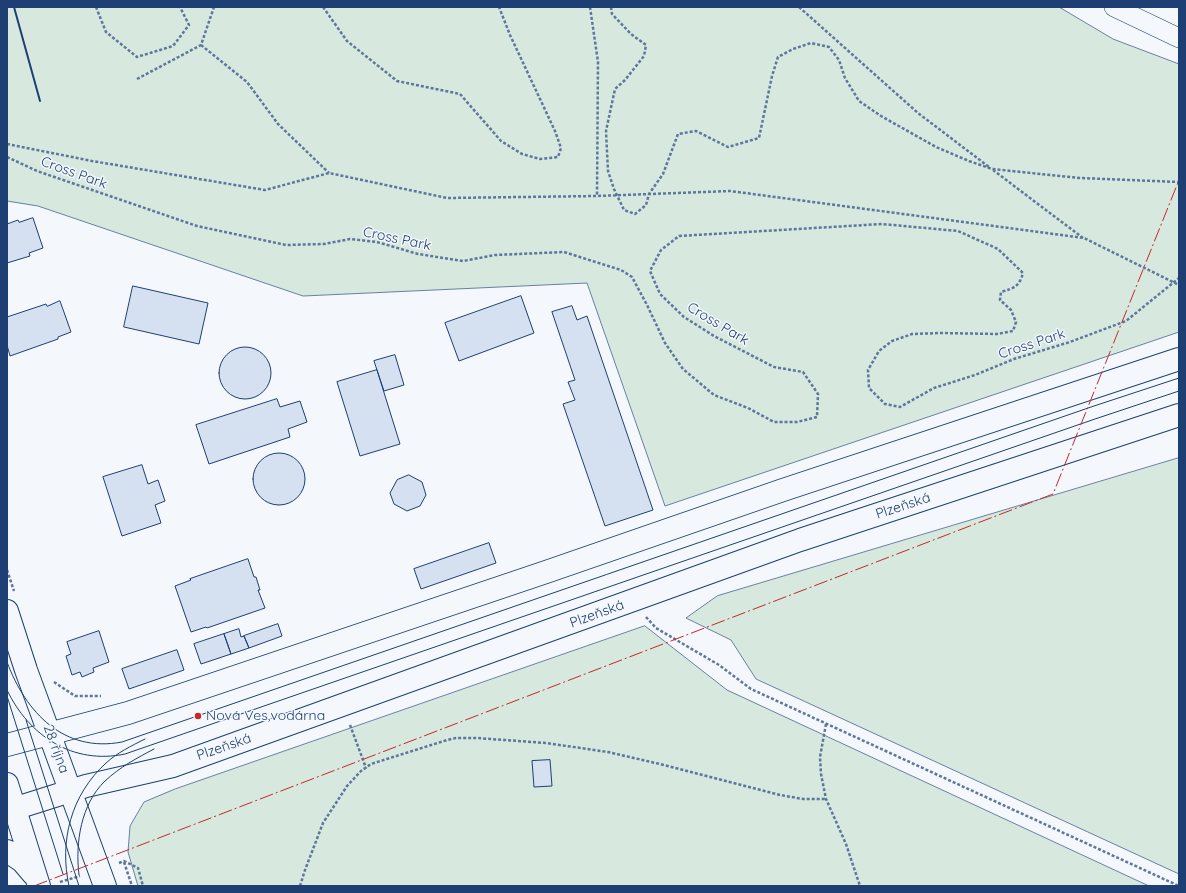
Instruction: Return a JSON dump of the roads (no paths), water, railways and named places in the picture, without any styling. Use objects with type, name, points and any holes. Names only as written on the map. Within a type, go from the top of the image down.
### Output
[{"type":"main road","points":[[7,745],[128,713],[783,490],[1179,359]]},
{"type":"main road","name":"Plzeňská","points":[[11,810],[71,791],[173,766],[800,540],[1179,415]]},
{"type":"main road","name":"28. října","points":[[11,604],[26,670],[105,886]]},
{"type":"main road","points":[[7,784],[11,810],[38,883]]},
{"type":"main road","points":[[7,851],[30,868],[38,883]]},
{"type":"street","points":[[1114,7],[1179,38]]},
{"type":"tram line","points":[[7,662],[15,681],[25,698],[36,713],[50,725],[65,735],[82,741],[101,744],[122,742],[1091,407],[1179,378]]},
{"type":"tram line","points":[[7,690],[27,721],[40,733],[55,743],[71,751],[88,755],[106,756],[125,754],[1179,391]]},
{"type":"tram line","points":[[7,696],[63,874]]},
{"type":"tram line","points":[[26,720],[79,886]]},
{"type":"tram line","points":[[69,886],[66,869],[67,836],[76,804],[84,789],[110,759],[145,739]]},
{"type":"tram line","points":[[79,875],[79,837],[85,812],[90,801],[105,781],[117,771],[154,749]]},
{"type":"place","name":"Nová Ves,vodárna","points":[[198,716]]}]
